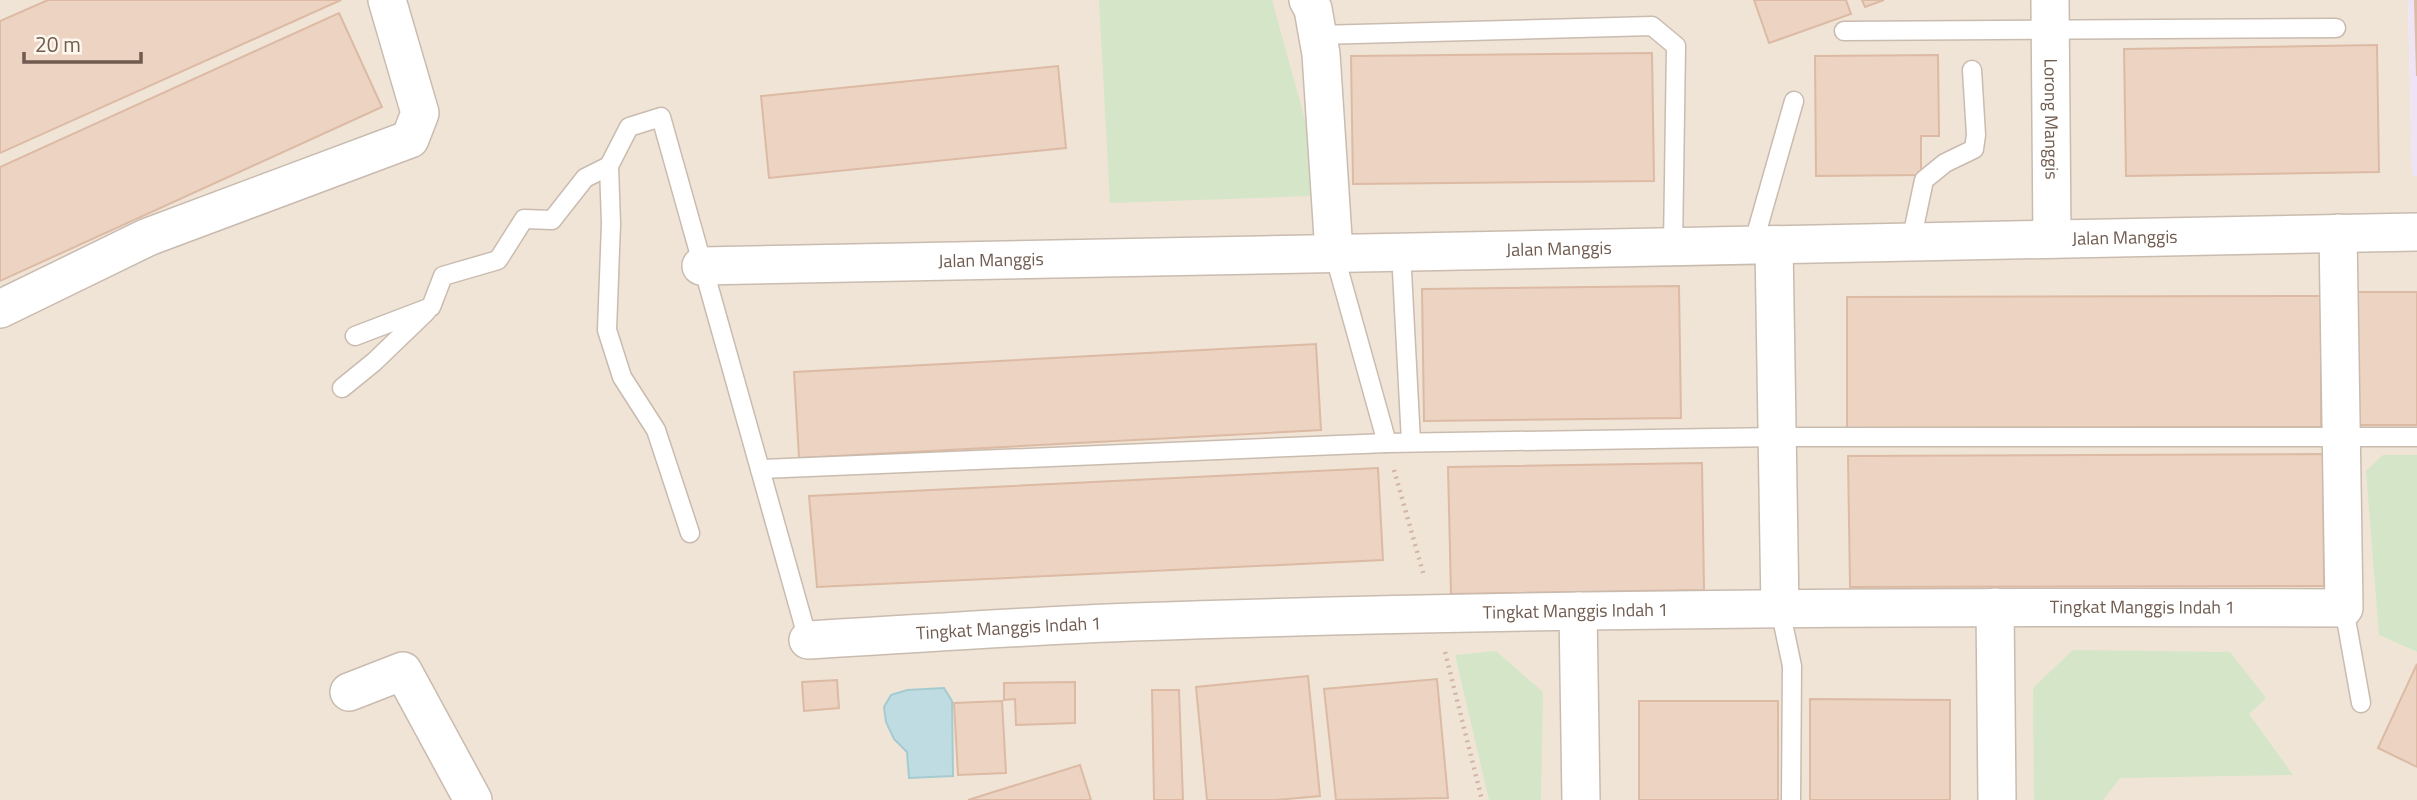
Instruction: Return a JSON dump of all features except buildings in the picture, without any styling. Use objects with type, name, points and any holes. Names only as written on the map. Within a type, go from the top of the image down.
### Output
[{"type":"street","points":[[0,309],[148,237],[410,139],[420,113],[387,0]]},
{"type":"street","points":[[1308,0],[1313,9],[1321,54],[1334,253]]},
{"type":"street","name":"Lorong Manggis","points":[[2050,15],[2052,239]]},
{"type":"street","name":"Jalan Manggis","points":[[701,266],[2417,232]]},
{"type":"street","points":[[2338,233],[2344,608]]},
{"type":"street","points":[[1763,245],[1778,437],[1780,609]]},
{"type":"street","points":[[1995,607],[1997,800]]},
{"type":"street","name":"Tingkat Manggis Indah 1","points":[[808,640],[1129,622],[1578,611],[1995,607],[2344,608]]},
{"type":"street","points":[[1578,611],[1581,800]]},
{"type":"street","points":[[349,692],[403,671],[473,800]]},
{"type":"lane","points":[[1844,31],[2050,15],[2336,28]]},
{"type":"lane","points":[[1318,35],[1653,26],[1676,46],[1673,246]]},
{"type":"lane","points":[[1911,242],[1924,180],[1945,163],[1974,149],[1972,70]]},
{"type":"lane","points":[[1763,245],[1794,101]]},
{"type":"lane","points":[[690,533],[656,430],[622,377],[607,330],[611,224],[609,166],[629,127],[661,117],[808,640]]},
{"type":"lane","points":[[342,388],[374,362],[431,307],[443,276],[498,260],[524,219],[552,220],[585,178],[609,166]]},
{"type":"lane","points":[[1401,252],[1411,442]]},
{"type":"lane","points":[[1334,253],[1387,443]]},
{"type":"lane","points":[[355,336],[431,307]]},
{"type":"lane","points":[[760,469],[1411,442],[1778,437],[2417,437]]},
{"type":"lane","points":[[2344,608],[2361,703]]},
{"type":"lane","points":[[1780,609],[1792,667],[1791,800]]},
{"type":"shaded area","points":[[0,0],[2408,0],[2412,175],[2417,176],[2417,455],[2383,455],[2379,635],[2417,652],[2417,800],[0,800]]},
{"type":"shaded area","points":[[2408,0],[2417,0],[2417,176],[2412,176]]},
{"type":"green space","points":[[1099,0],[1272,0],[1310,138],[1312,196],[1110,203]]},
{"type":"green space","points":[[2383,455],[2417,455],[2417,652],[2379,635],[2366,471]]},
{"type":"green space","points":[[2073,650],[2230,652],[2266,698],[2249,714],[2293,775],[2120,778],[2103,800],[2034,800],[2033,688]]},
{"type":"green space","points":[[1496,651],[1543,692],[1541,800],[1489,800],[1455,655]]},
{"type":"water","points":[[944,688],[952,701],[953,776],[909,778],[907,752],[894,739],[886,722],[884,707],[891,695],[907,690]]}]
